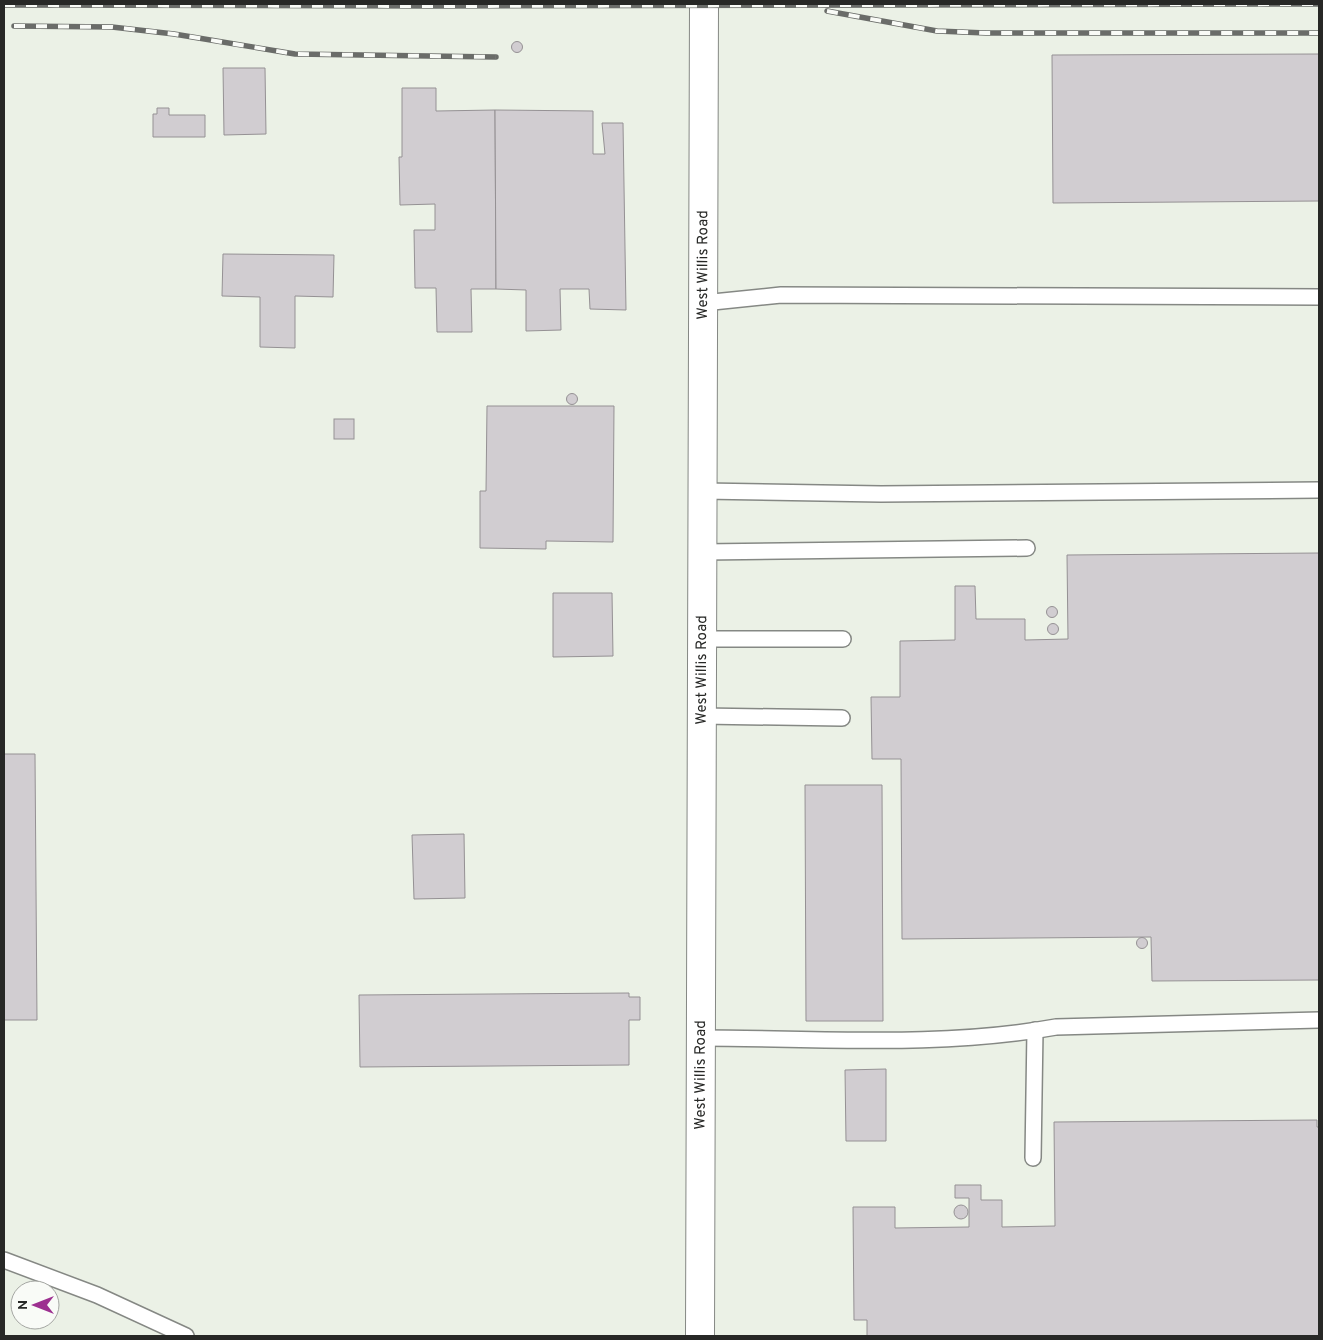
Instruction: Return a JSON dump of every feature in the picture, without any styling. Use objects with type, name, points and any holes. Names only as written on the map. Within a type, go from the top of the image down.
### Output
[{"type":"street","name":"West Willis Road","points":[[700,1336],[704,4]]},
{"type":"lane","points":[[703,303],[781,296],[1319,297]]},
{"type":"lane","points":[[703,491],[881,494],[1319,490]]},
{"type":"lane","points":[[703,552],[867,552],[1027,548]]},
{"type":"lane","points":[[702,639],[843,640]]},
{"type":"lane","points":[[702,716],[842,718]]},
{"type":"lane","points":[[701,1038],[890,1040],[1014,1034],[1056,1027],[1319,1020]]},
{"type":"lane","points":[[1033,1158],[1036,1030]]},
{"type":"lane","points":[[4,1260],[97,1295],[186,1336]]},
{"type":"shaded area","points":[[4,4],[1319,4],[1319,1336],[4,1336]]},
{"type":"building","points":[[517,41],[523,47],[517,53],[511,47]]},
{"type":"building","points":[[1319,54],[1319,201],[1053,203],[1052,55]]},
{"type":"building","points":[[223,68],[265,68],[266,134],[224,135]]},
{"type":"building","points":[[402,88],[436,88],[436,111],[495,110],[496,289],[471,289],[472,332],[437,332],[436,288],[415,288],[414,230],[435,230],[435,204],[400,205],[399,157],[402,157]]},
{"type":"building","points":[[157,108],[169,108],[169,115],[205,115],[205,137],[153,137],[153,114],[157,114]]},
{"type":"building","points":[[495,110],[593,111],[593,154],[605,154],[602,123],[623,123],[626,310],[590,309],[589,289],[560,289],[561,330],[526,331],[526,290],[496,289]]},
{"type":"building","points":[[223,254],[334,255],[333,297],[295,296],[295,348],[260,347],[260,297],[222,296]]},
{"type":"building","points":[[572,393],[578,399],[572,405],[566,399]]},
{"type":"building","points":[[487,406],[614,406],[613,542],[546,541],[546,549],[480,548],[480,491],[486,491]]},
{"type":"building","points":[[334,419],[354,419],[354,439],[334,439]]},
{"type":"building","points":[[1319,553],[1319,980],[1152,981],[1151,937],[902,939],[901,759],[872,759],[871,697],[900,697],[900,641],[955,640],[955,586],[975,586],[976,619],[1025,619],[1025,640],[1068,639],[1067,555]]},
{"type":"building","points":[[553,593],[612,593],[613,656],[553,657]]},
{"type":"building","points":[[1052,606],[1058,612],[1052,618],[1046,612]]},
{"type":"building","points":[[1053,623],[1059,629],[1053,635],[1047,629]]},
{"type":"building","points":[[4,754],[35,754],[37,1020],[4,1020]]},
{"type":"building","points":[[805,785],[882,785],[883,1021],[806,1021]]},
{"type":"building","points":[[464,834],[465,898],[414,899],[412,835]]},
{"type":"building","points":[[1142,937],[1148,943],[1142,949],[1136,943]]},
{"type":"building","points":[[629,993],[629,997],[640,997],[640,1020],[629,1020],[629,1065],[360,1067],[359,995]]},
{"type":"building","points":[[886,1069],[886,1141],[846,1141],[845,1070]]},
{"type":"building","points":[[1317,1120],[1317,1127],[1319,1127],[1319,1336],[867,1336],[867,1320],[854,1320],[853,1207],[895,1207],[895,1228],[969,1227],[969,1198],[955,1198],[955,1185],[981,1185],[981,1200],[1002,1200],[1002,1227],[1055,1226],[1054,1122]]},
{"type":"building","points":[[961,1205],[966,1207],[968,1212],[966,1217],[961,1219],[956,1217],[954,1212],[956,1207]]},
{"type":"railway","points":[[4,5],[1319,4]]},
{"type":"railway","points":[[827,11],[937,31],[986,33],[1319,33]]},
{"type":"railway","points":[[14,26],[112,27],[174,34],[295,54],[496,57]]}]
